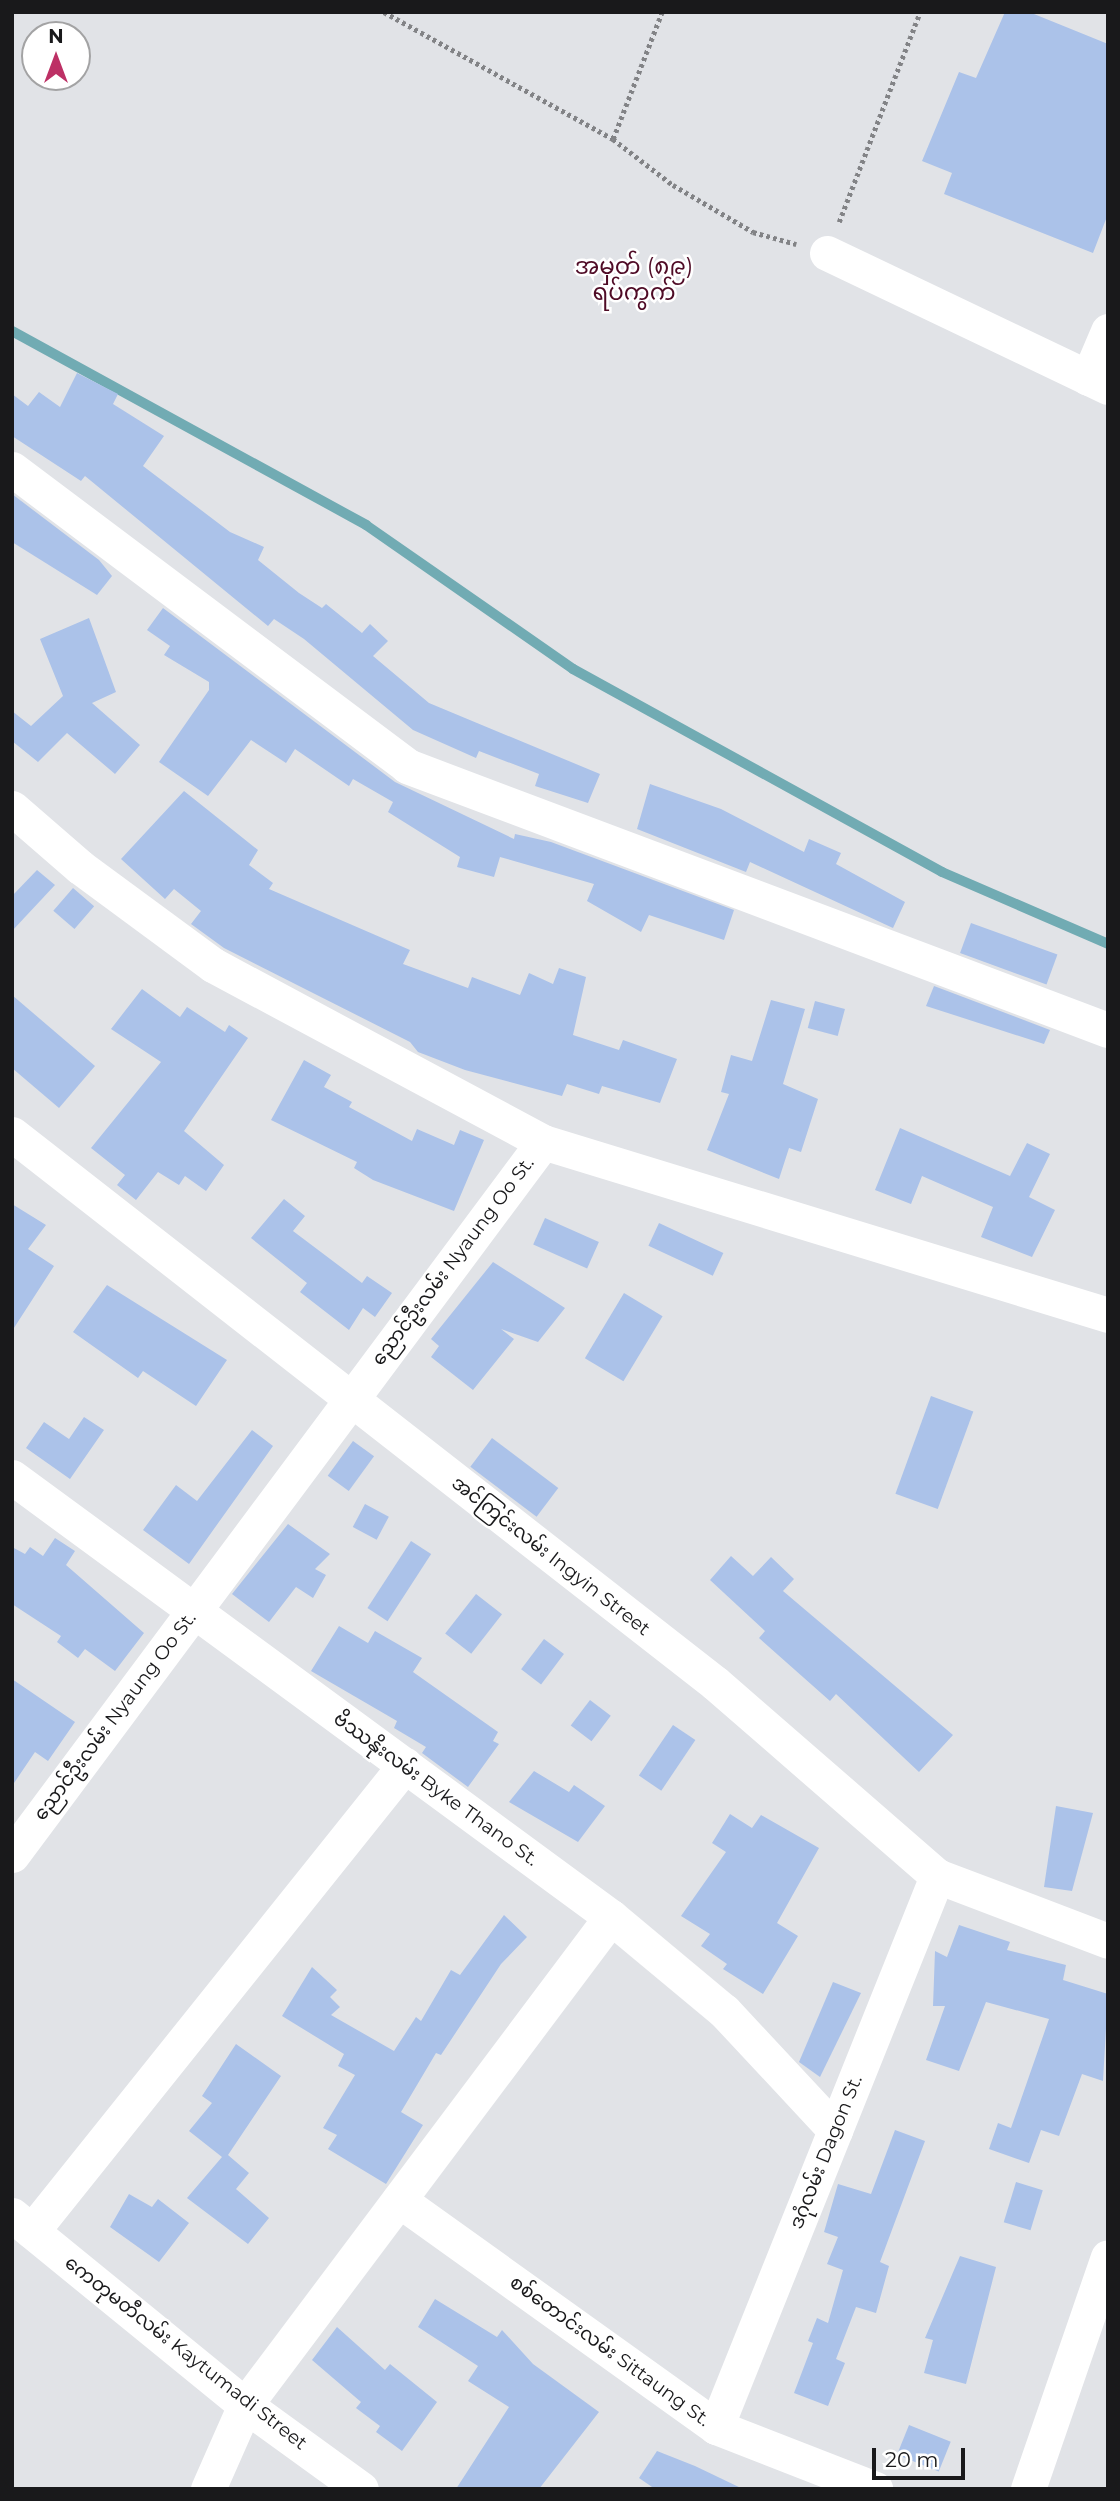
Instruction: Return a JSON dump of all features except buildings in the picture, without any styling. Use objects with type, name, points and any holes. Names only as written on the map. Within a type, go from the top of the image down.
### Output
[{"type":"street","points":[[827,253],[1098,383],[1108,331]]},
{"type":"street","points":[[12,469],[407,766],[1108,1030]]},
{"type":"street","points":[[12,808],[80,867],[213,965],[543,1142]]},
{"type":"street","name":"အင်ကြင်းလမ်း Ingyin Street","points":[[12,1134],[715,1683],[937,1876],[1108,1941]]},
{"type":"street","name":"ညောင်ဦးလမ်း Nyaung Oo St.","points":[[12,1855],[25,1811],[194,1610],[348,1398],[543,1142],[1108,1315]]},
{"type":"street","name":"ဗိဿနိုးလမ်း Byke Thano St.","points":[[12,1477],[611,1917],[724,2011],[835,2130]]},
{"type":"street","points":[[22,2223],[405,1765]]},
{"type":"street","name":"ဒဂုံလမ်း Dagon St.","points":[[716,2427],[937,1876]]},
{"type":"street","points":[[208,2489],[245,2405],[611,1917]]},
{"type":"street","name":"စစ်တောင်းလမ်း Sittaung St.","points":[[400,2200],[716,2427],[875,2489]]},
{"type":"street","name":"ကေတုမတီလမ်း Kaytumadi Street","points":[[22,2223],[245,2405],[361,2489]]},
{"type":"street","points":[[1028,2489],[1108,2257]]},
{"type":"path","points":[[384,12],[612,139],[753,232],[827,253],[920,12]]},
{"type":"path","points":[[612,139],[662,12]]},
{"type":"waterway","points":[[12,331],[366,525],[573,669],[942,872],[1108,944]]},
{"type":"district","name":"အမှတ် (၈၉) ရပ်ကွက်","points":[[634,279]]}]
